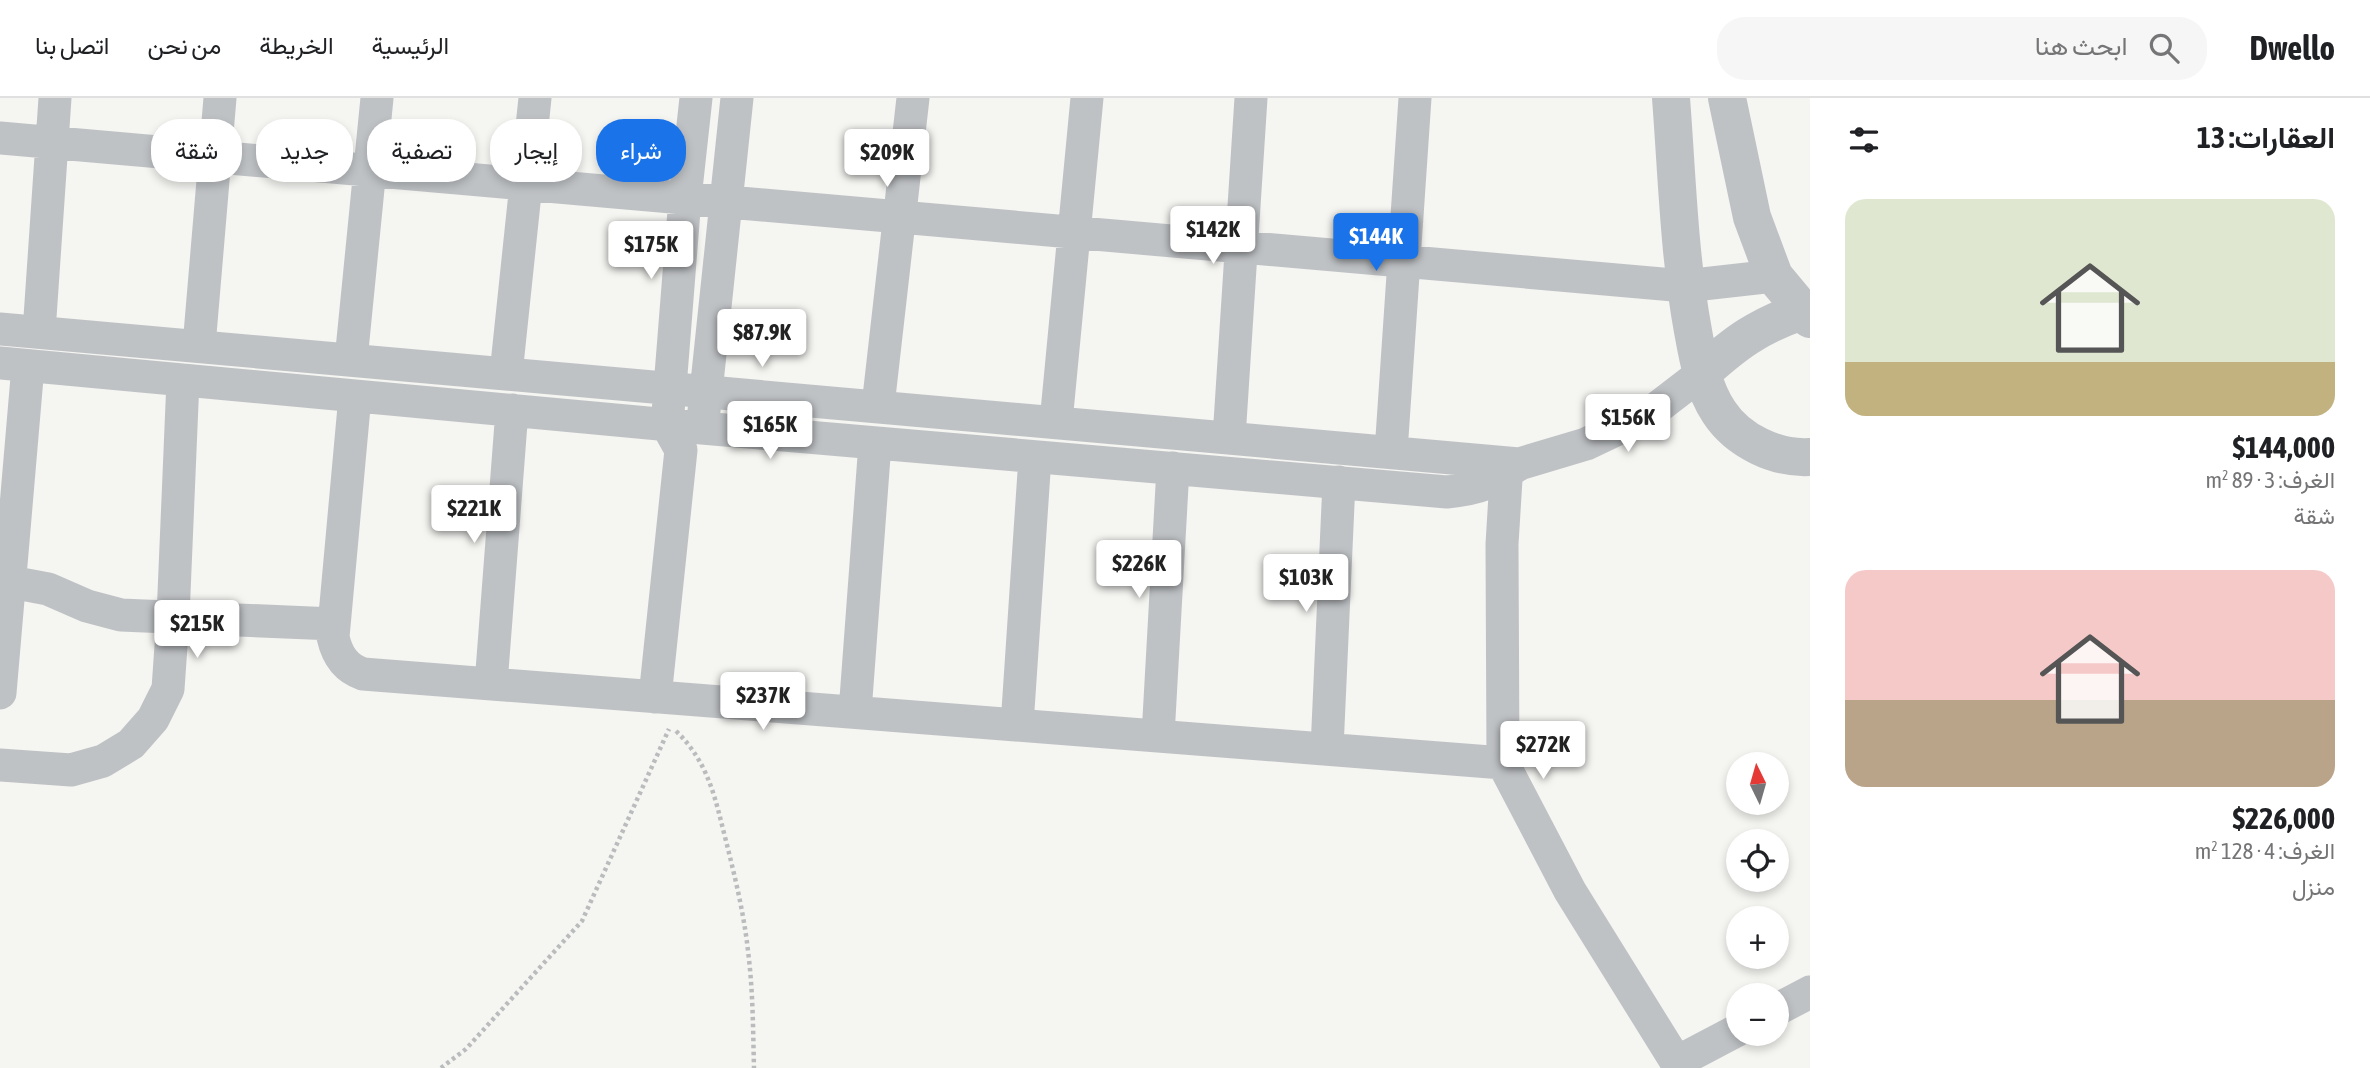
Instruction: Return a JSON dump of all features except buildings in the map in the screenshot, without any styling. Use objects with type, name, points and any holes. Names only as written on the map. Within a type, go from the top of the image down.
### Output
[{"type":"street","points":[[39,332],[55,98]]},
{"type":"street","points":[[218,119],[220,98]]},
{"type":"street","points":[[375,119],[377,98]]},
{"type":"street","points":[[506,374],[535,98]]},
{"type":"street","points":[[683,434],[670,388],[696,98]]},
{"type":"street","points":[[655,697],[683,434],[705,391],[737,98]]},
{"type":"street","points":[[878,406],[913,98]]},
{"type":"street","points":[[1056,422],[1087,98]]},
{"type":"street","points":[[1229,438],[1251,98]]},
{"type":"street","points":[[1391,452],[1415,98]]},
{"type":"street","points":[[1671,98],[1685,286],[1701,374],[1719,413],[1751,443],[1792,458],[1810,457]]},
{"type":"street","points":[[1727,98],[1752,217],[1774,276],[1806,315]]},
{"type":"street","points":[[0,138],[151,152]]},
{"type":"street","points":[[242,160],[367,171]]},
{"type":"street","points":[[476,180],[1685,286],[1774,276]]},
{"type":"street","points":[[200,346],[213,182]]},
{"type":"street","points":[[351,360],[369,182]]},
{"type":"street","points":[[0,329],[1391,452],[1511,467],[1586,444],[1649,414],[1749,334],[1774,320],[1806,315]]},
{"type":"street","points":[[0,693],[14,364],[512,411],[683,434],[875,443],[1447,492],[1474,490],[1498,480],[1511,467]]},
{"type":"street","points":[[0,765],[71,770],[103,761],[131,744],[153,719],[168,689],[183,380]]},
{"type":"street","points":[[355,396],[332,637],[343,662],[353,671],[363,674],[1503,763]]},
{"type":"street","points":[[491,684],[512,411]]},
{"type":"street","points":[[855,712],[875,443]]},
{"type":"street","points":[[1017,725],[1034,457]]},
{"type":"street","points":[[1511,467],[1502,544],[1503,763],[1570,891],[1679,1065],[1726,1037]]},
{"type":"street","points":[[1158,736],[1173,468]]},
{"type":"street","points":[[1327,749],[1339,482]]},
{"type":"street","points":[[5,581],[48,589],[87,606],[121,615],[334,624]]},
{"type":"street","points":[[1789,1003],[1810,992]]},
{"type":"path","points":[[441,1068],[466,1049],[582,921],[670,726],[690,745],[705,769],[737,886],[748,949],[753,1005],[754,1068]]}]
